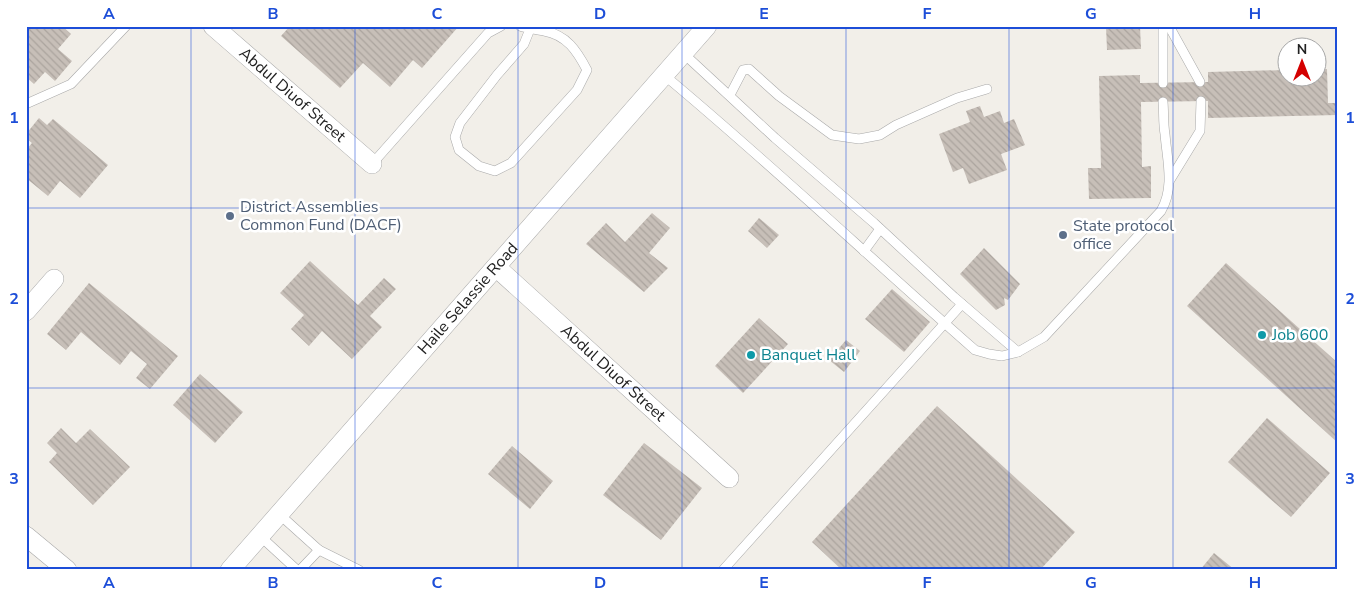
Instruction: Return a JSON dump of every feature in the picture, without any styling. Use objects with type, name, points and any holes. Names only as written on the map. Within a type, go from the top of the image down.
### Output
[{"type":"street","name":"Abdul Diuof Street","points":[[212,26],[372,164]]},
{"type":"street","name":"Haile Selassie Road","points":[[230,570],[706,26]]},
{"type":"street","name":"Abdul Diuof Street","points":[[496,267],[729,478]]},
{"type":"street","points":[[26,311],[54,279]]},
{"type":"street","points":[[26,536],[67,570]]},
{"type":"lane","points":[[26,104],[71,84],[126,26]]},
{"type":"lane","points":[[372,164],[488,33],[501,26]]},
{"type":"lane","points":[[520,26],[544,30],[561,36],[577,52],[587,70],[577,90],[511,163],[495,171],[479,166],[459,150],[455,137],[460,123],[496,75],[524,44],[530,29]]},
{"type":"lane","points":[[1163,26],[1163,83]]},
{"type":"lane","points":[[1169,26],[1200,82]]},
{"type":"lane","points":[[683,53],[775,138],[1018,352]]},
{"type":"lane","points":[[730,95],[743,70],[749,69],[779,96],[832,135],[859,139],[880,135],[896,124],[957,98],[987,89]]},
{"type":"lane","points":[[664,75],[717,119],[975,350],[1002,356],[1018,352],[1044,336],[1161,211],[1167,201],[1170,180],[1164,131],[1163,102]]},
{"type":"lane","points":[[1170,180],[1200,130],[1200,101]]},
{"type":"lane","points":[[864,251],[880,229]]},
{"type":"lane","points":[[723,570],[962,304]]},
{"type":"lane","points":[[279,514],[319,550],[359,570]]},
{"type":"lane","points":[[260,536],[298,570],[319,550]]},
{"type":"building","points":[[26,26],[62,26],[71,34],[58,49],[72,61],[55,81],[45,72],[34,84],[26,77]]},
{"type":"building","points":[[290,26],[459,26],[422,68],[413,60],[390,87],[363,63],[340,88],[281,36]]},
{"type":"building","points":[[1106,26],[1140,26],[1141,49],[1107,50]]},
{"type":"building","points":[[1326,69],[1328,103],[1338,103],[1338,115],[1208,118],[1208,101],[1141,102],[1142,167],[1151,166],[1151,198],[1089,199],[1088,168],[1101,168],[1099,76],[1140,75],[1140,83],[1208,82],[1208,72],[1276,70],[1276,88],[1326,88]]},
{"type":"building","points":[[980,106],[984,117],[1000,111],[1004,123],[1014,119],[1025,145],[1001,154],[1007,170],[969,184],[963,168],[953,172],[939,134],[970,122],[966,111]]},
{"type":"building","points":[[39,118],[47,125],[53,119],[108,165],[80,198],[60,181],[48,196],[26,178],[26,150],[32,143],[26,138],[26,134]]},
{"type":"building","points":[[652,213],[670,228],[649,253],[668,268],[644,292],[586,244],[606,223],[625,242]]},
{"type":"building","points":[[759,218],[779,235],[767,248],[748,231]]},
{"type":"building","points":[[984,248],[1020,284],[1008,300],[1004,298],[1005,305],[996,310],[960,274]]},
{"type":"building","points":[[310,261],[358,305],[384,278],[396,289],[370,316],[382,327],[352,359],[322,331],[309,346],[291,329],[304,315],[280,293]]},
{"type":"building","name":"Job 600","points":[[1226,263],[1338,363],[1338,443],[1187,306]]},
{"type":"building","points":[[89,283],[178,356],[150,389],[136,378],[147,364],[131,351],[120,365],[81,332],[66,350],[47,334]]},
{"type":"building","points":[[892,289],[930,322],[904,352],[865,319]]},
{"type":"building","name":"Banquet Hall","points":[[759,318],[788,344],[743,393],[715,366]]},
{"type":"building","points":[[846,340],[860,351],[844,372],[829,360]]},
{"type":"building","points":[[200,374],[243,412],[215,443],[173,405]]},
{"type":"building","points":[[937,406],[1075,532],[1040,570],[842,570],[812,542]]},
{"type":"building","points":[[1267,418],[1330,473],[1291,517],[1228,462]]},
{"type":"building","points":[[61,428],[76,443],[90,429],[130,467],[93,505],[49,462],[57,453],[47,443]]},
{"type":"building","points":[[644,443],[702,488],[661,540],[603,495]]},
{"type":"building","points":[[512,446],[553,481],[530,509],[488,474]]},
{"type":"building","points":[[1214,553],[1235,570],[1200,570]]},
{"type":"place","name":"District Assemblies Common Fund (DACF)","points":[[230,216]]},
{"type":"place","name":"State protocol office","points":[[1063,235]]},
{"type":"place","name":"Job 600","points":[[1262,335]]},
{"type":"place","name":"Banquet Hall","points":[[751,355]]}]
